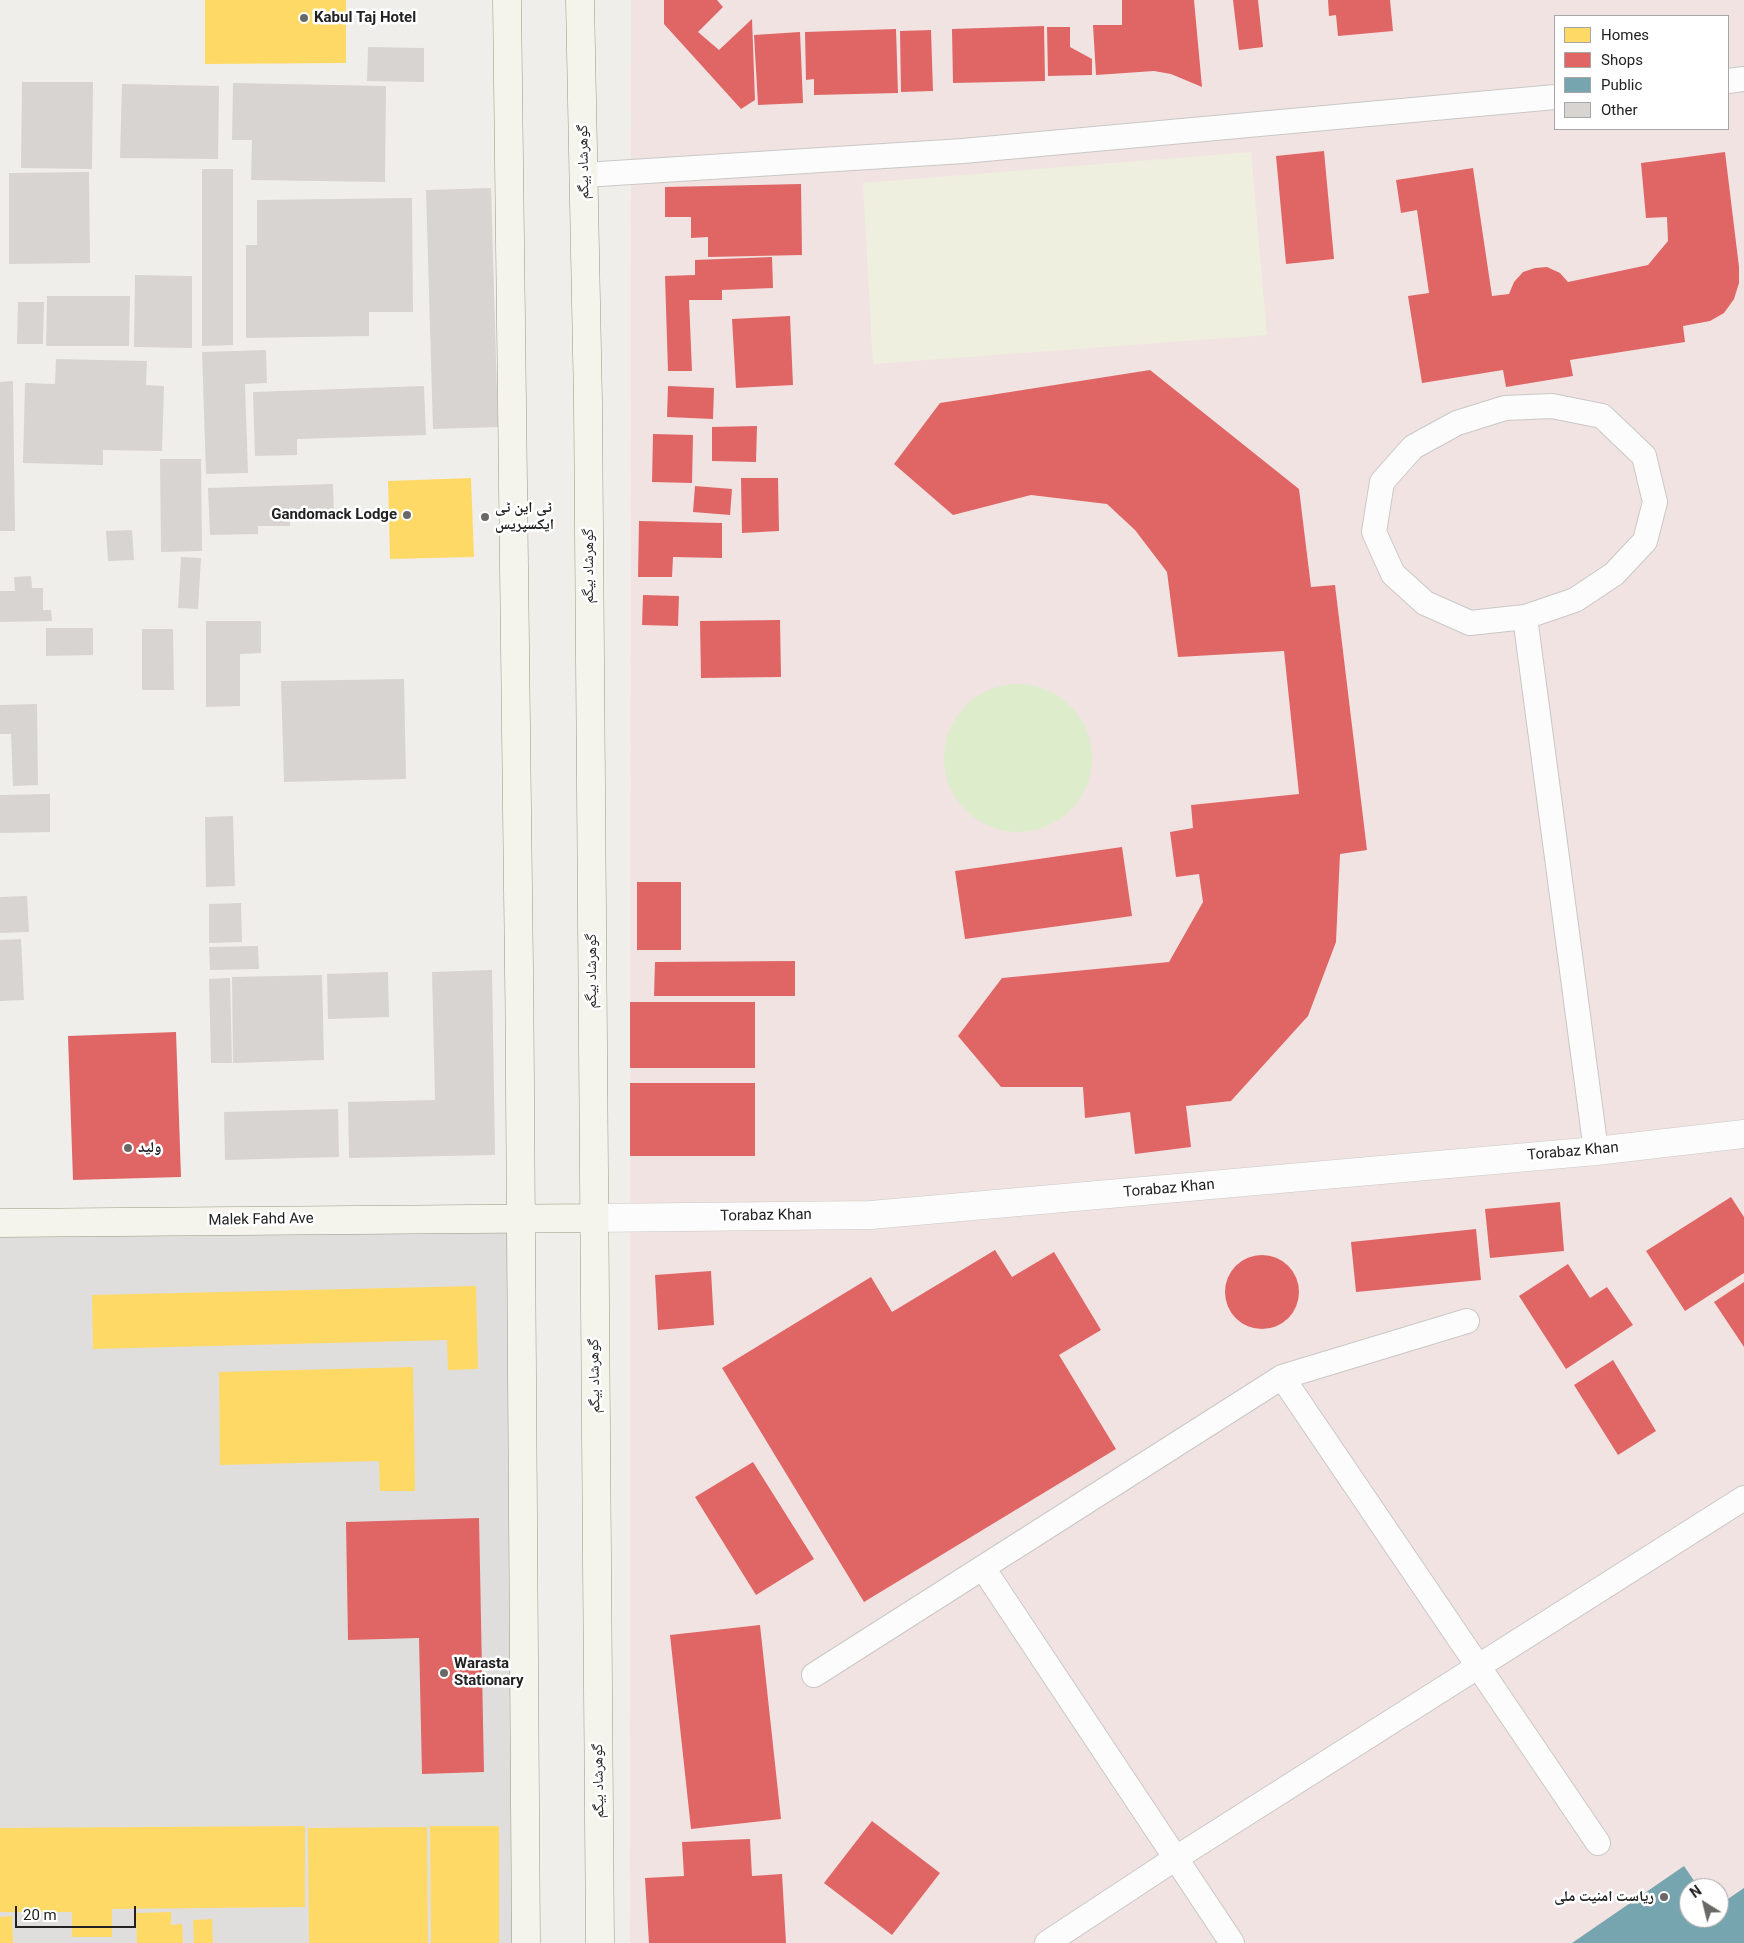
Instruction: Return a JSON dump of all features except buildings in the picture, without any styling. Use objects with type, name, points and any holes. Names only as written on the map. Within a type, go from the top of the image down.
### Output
[{"type":"main road","points":[[507,0],[514,393],[522,1218],[526,1943]]},
{"type":"main road","name":"گوهرشاد بیگم","points":[[580,0],[588,402],[600,1943]]},
{"type":"main road","name":"Malek Fahd Ave","points":[[0,1223],[593,1218]]},
{"type":"street","name":"Torabaz Khan","points":[[593,1218],[871,1215],[1596,1151],[1744,1134]]},
{"type":"lane","points":[[1729,81],[1744,79]]},
{"type":"lane","points":[[584,175],[963,151],[1554,97]]},
{"type":"lane","points":[[1552,406],[1602,416],[1644,456],[1655,502],[1645,541],[1614,574],[1575,600],[1525,617],[1470,623],[1425,603],[1393,574],[1374,532],[1382,482],[1413,448],[1457,423],[1506,408],[1552,406]]},
{"type":"lane","points":[[1525,617],[1596,1151]]},
{"type":"lane","points":[[814,1675],[1282,1377],[1467,1321]]},
{"type":"lane","points":[[1282,1377],[1598,1843]]},
{"type":"lane","points":[[1047,1943],[1176,1858],[1744,1498]]},
{"type":"lane","points":[[983,1568],[1232,1943]]},
{"type":"shaded area","points":[[631,0],[1744,0],[1744,1943],[630,1943]]},
{"type":"shaded area","points":[[522,1218],[526,1943],[0,1943],[0,1223]]},
{"type":"green space","points":[[1251,152],[1267,335],[873,364],[863,183]]},
{"type":"green space","points":[[1018,684],[1046,690],[1070,706],[1086,730],[1092,758],[1086,786],[1070,810],[1046,826],[1018,832],[990,826],[966,810],[950,786],[944,758],[950,730],[966,706],[990,690]]},
{"type":"place","name":"Kabul Taj Hotel","points":[[304,18]]},
{"type":"place","name":"Gandomack Lodge","points":[[407,515]]},
{"type":"place","name":"ٹی این ٹی ایکسپریس","points":[[485,517]]},
{"type":"place","name":"ولید","points":[[128,1148]]},
{"type":"place","name":"Warasta Stationary","points":[[444,1673]]},
{"type":"place","name":"ریاست امنیت ملی","points":[[1664,1897]]}]
